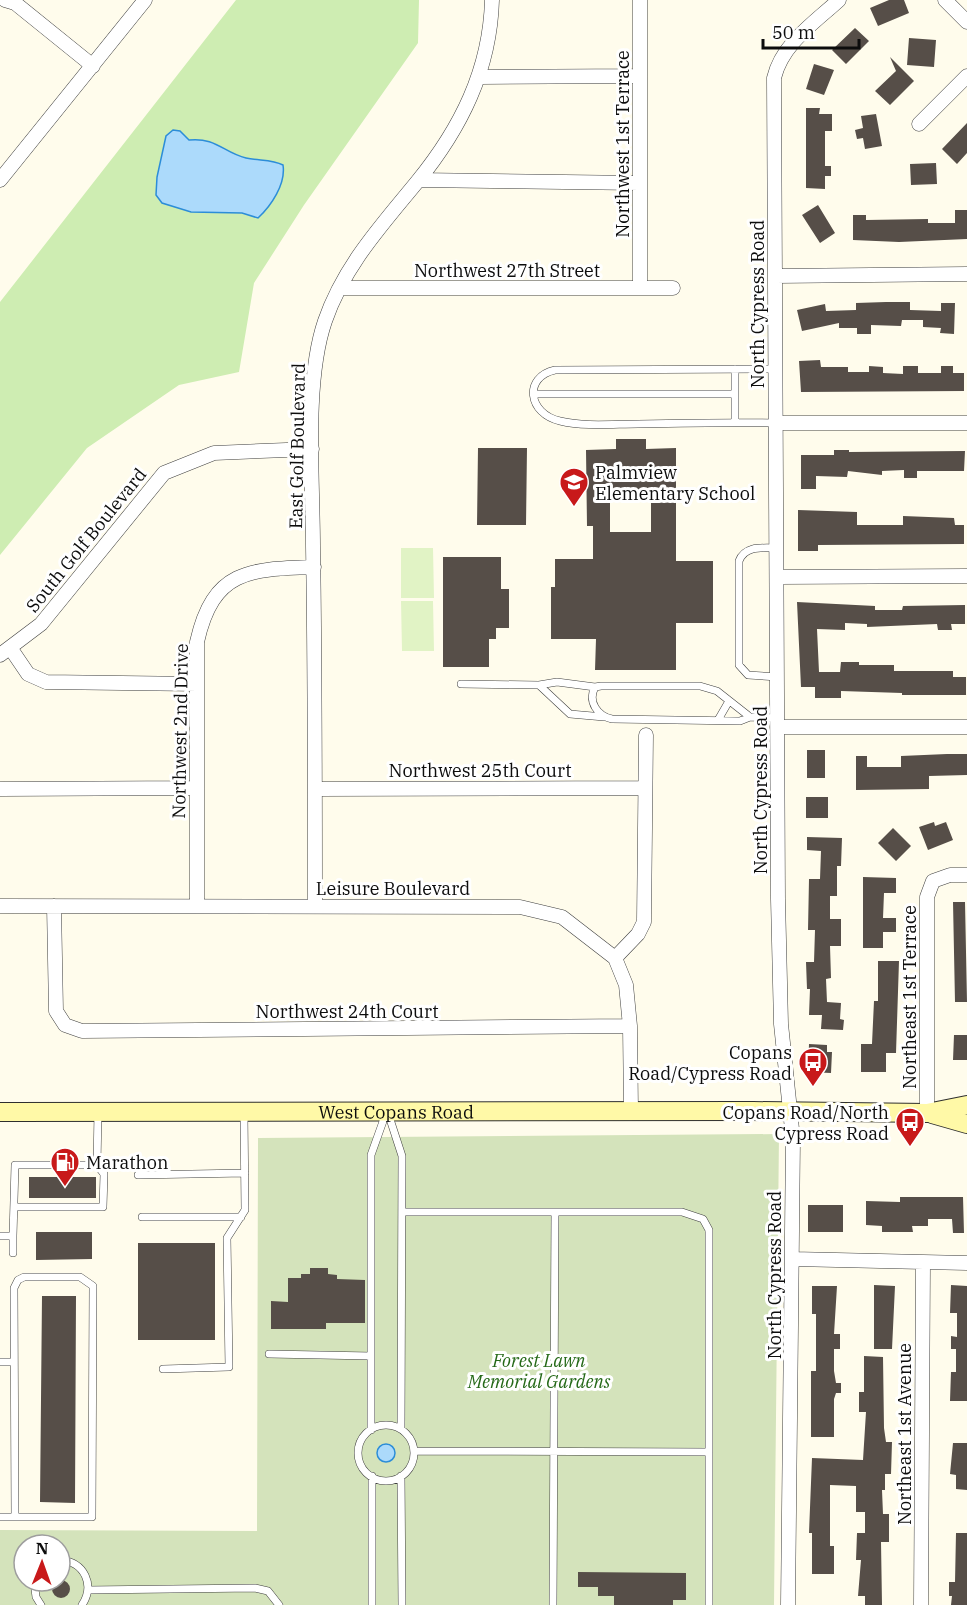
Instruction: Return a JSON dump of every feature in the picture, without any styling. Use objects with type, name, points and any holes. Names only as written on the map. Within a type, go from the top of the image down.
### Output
[{"type":"main road","points":[[927,1113],[967,1105]]},
{"type":"main road","name":"West Copans Road","points":[[0,1112],[791,1111],[927,1113]]},
{"type":"main road","points":[[927,1113],[967,1124]]},
{"type":"street","points":[[2,0],[15,3],[93,66]]},
{"type":"street","points":[[0,180],[145,0]]},
{"type":"street","name":"East Golf Boulevard","points":[[315,906],[312,449],[315,364],[325,322],[340,288],[369,238],[419,180],[455,129],[480,77],[491,29],[492,0]]},
{"type":"street","name":"Northwest 1st Terrace","points":[[640,0],[640,288]]},
{"type":"street","name":"North Cypress Road","points":[[788,1605],[793,1259],[791,1111],[781,1024],[776,423],[776,70],[785,51],[839,0]]},
{"type":"street","points":[[945,0],[967,22]]},
{"type":"street","points":[[480,77],[640,76]]},
{"type":"street","points":[[919,124],[967,76]]},
{"type":"street","points":[[419,180],[639,183]]},
{"type":"street","points":[[776,276],[967,274]]},
{"type":"street","name":"Northwest 27th Street","points":[[340,288],[673,288]]},
{"type":"street","points":[[776,423],[967,423]]},
{"type":"street","name":"South Golf Boulevard","points":[[6,652],[41,624],[164,473],[214,453],[312,449]]},
{"type":"street","name":"Northwest 2nd Drive","points":[[197,905],[197,642],[203,615],[222,589],[244,574],[266,568],[314,567]]},
{"type":"street","points":[[778,577],[967,576]]},
{"type":"street","points":[[6,652],[28,674],[46,682],[197,684]]},
{"type":"street","points":[[778,723],[967,727]]},
{"type":"street","points":[[631,1111],[630,1026],[626,985],[615,958],[638,934],[644,922],[646,735]]},
{"type":"street","points":[[0,789],[197,788]]},
{"type":"street","name":"Northwest 25th Court","points":[[315,789],[645,788]]},
{"type":"street","name":"Northeast 1st Terrace","points":[[927,1113],[927,897],[933,881],[950,876],[967,875]]},
{"type":"street","name":"Leisure Boulevard","points":[[0,906],[520,907],[562,917],[615,958]]},
{"type":"street","name":"Northwest 24th Court","points":[[54,906],[56,1011],[65,1024],[81,1031],[630,1026]]},
{"type":"street","points":[[793,1259],[967,1263]]},
{"type":"street","name":"Northeast 1st Avenue","points":[[921,1605],[923,1263]]},
{"type":"lane","points":[[735,369],[735,423]]},
{"type":"lane","points":[[776,369],[555,370],[546,372],[539,379],[534,394],[539,411],[561,421],[590,424],[776,423]]},
{"type":"lane","points":[[534,394],[735,394]]},
{"type":"lane","points":[[778,548],[758,548],[742,554],[739,561],[739,665],[748,675],[778,677]]},
{"type":"lane","points":[[461,684],[539,685],[557,682],[596,687],[700,686],[717,691],[750,717],[778,723]]},
{"type":"lane","points":[[539,685],[576,717],[740,721],[750,717]]},
{"type":"lane","points":[[596,687],[592,692],[593,702],[604,717]]},
{"type":"lane","points":[[718,720],[729,701]]},
{"type":"lane","points":[[163,1369],[229,1366],[226,1238],[245,1210],[244,1111]]},
{"type":"lane","points":[[387,1111],[402,1156],[401,1429]]},
{"type":"lane","points":[[371,1430],[370,1155],[387,1111]]},
{"type":"lane","points":[[14,1207],[103,1207],[104,1174],[98,1165],[98,1112]]},
{"type":"lane","points":[[13,1253],[15,1166],[98,1165]]},
{"type":"lane","points":[[138,1175],[245,1173]]},
{"type":"lane","points":[[402,1212],[682,1212],[703,1219],[709,1230],[709,1605]]},
{"type":"lane","points":[[553,1605],[555,1212]]},
{"type":"lane","points":[[142,1217],[241,1217]]},
{"type":"lane","points":[[0,1236],[13,1236]]},
{"type":"lane","points":[[0,1517],[15,1517],[92,1517],[93,1286],[80,1277],[36,1277],[18,1280],[14,1288],[15,1517]]},
{"type":"lane","points":[[269,1354],[371,1356]]},
{"type":"lane","points":[[0,1362],[14,1362]]},
{"type":"lane","points":[[384,1425],[401,1429],[408,1435],[414,1452],[410,1468],[400,1476],[387,1481],[372,1476],[363,1468],[359,1449],[362,1440],[371,1430],[384,1425]]},
{"type":"lane","points":[[414,1452],[709,1452]]},
{"type":"lane","points":[[372,1476],[372,1605]]},
{"type":"lane","points":[[400,1476],[402,1605]]},
{"type":"lane","points":[[72,1564],[85,1572],[88,1590],[82,1605]]},
{"type":"lane","points":[[88,1590],[255,1588],[268,1591],[279,1605]]},
{"type":"green space","points":[[236,0],[419,0],[418,43],[304,205],[254,283],[239,372],[179,385],[87,448],[0,555],[0,302]]},
{"type":"green space","points":[[401,548],[433,548],[434,598],[401,598]]},
{"type":"green space","points":[[401,601],[433,601],[434,651],[402,651]]},
{"type":"green space","name":"Forest Lawn Memorial Gardens","points":[[779,1134],[774,1605],[0,1605],[0,1530],[257,1531],[258,1138]]},
{"type":"water","points":[[173,130],[180,131],[189,140],[213,143],[238,156],[283,165],[280,187],[263,213],[258,218],[242,213],[191,212],[162,203],[156,195],[157,177],[166,136]]},
{"type":"water","points":[[386,1444],[392,1447],[395,1453],[392,1459],[386,1462],[380,1459],[377,1453],[380,1447]]},
{"type":"building","points":[[889,0],[904,0],[909,13],[878,26],[870,8]]},
{"type":"building","points":[[855,28],[869,41],[846,64],[832,50]]},
{"type":"building","points":[[909,38],[936,40],[934,67],[907,65]]},
{"type":"building","points":[[890,57],[914,81],[890,105],[875,91],[896,71]]},
{"type":"building","points":[[814,64],[834,70],[824,95],[806,89]]},
{"type":"building","points":[[806,108],[820,108],[819,114],[832,114],[832,131],[825,131],[825,166],[831,166],[831,176],[825,176],[825,189],[806,188]]},
{"type":"building","points":[[876,114],[882,146],[865,149],[863,138],[857,139],[855,130],[863,128],[861,116]]},
{"type":"building","points":[[967,123],[967,153],[957,164],[942,149]]},
{"type":"building","points":[[936,163],[937,184],[911,185],[910,164]]},
{"type":"building","points":[[818,205],[835,233],[820,243],[802,215]]},
{"type":"building","points":[[955,210],[967,210],[967,239],[899,242],[853,240],[853,215],[866,215],[866,220],[928,219],[928,223],[955,223]]},
{"type":"building","points":[[910,302],[910,310],[941,311],[941,303],[955,303],[954,334],[940,333],[941,328],[923,327],[923,320],[902,320],[901,326],[871,325],[871,334],[857,334],[857,328],[839,328],[839,323],[802,331],[797,310],[825,304],[826,311],[856,310],[856,303]]},
{"type":"building","points":[[820,360],[821,367],[848,367],[848,372],[869,372],[869,366],[883,367],[883,373],[903,374],[903,366],[918,366],[918,373],[941,373],[941,366],[953,366],[953,373],[964,373],[964,391],[801,392],[799,361]]},
{"type":"building","points":[[616,439],[646,439],[646,449],[676,448],[676,561],[713,561],[713,623],[676,623],[676,670],[595,670],[596,639],[551,639],[551,587],[555,587],[555,559],[593,559],[593,526],[587,526],[586,450],[616,449]],"holes":[[[610,497],[651,497],[651,532],[610,532]]]},
{"type":"building","points":[[478,448],[527,448],[526,525],[477,525]]},
{"type":"building","points":[[834,450],[849,450],[849,452],[965,451],[964,471],[917,471],[917,478],[904,478],[904,470],[882,471],[882,475],[848,471],[847,477],[816,476],[816,489],[801,489],[801,455],[834,455]]},
{"type":"building","points":[[798,510],[857,512],[857,525],[903,525],[903,516],[954,518],[955,525],[964,525],[964,544],[818,545],[818,551],[798,551]]},
{"type":"building","points":[[443,557],[501,557],[501,589],[509,589],[509,628],[496,628],[496,639],[489,639],[489,667],[443,667]]},
{"type":"building","points":[[797,602],[875,606],[875,610],[902,610],[903,606],[965,605],[965,624],[951,624],[952,630],[938,630],[937,624],[867,627],[867,624],[845,623],[845,630],[817,629],[819,672],[840,672],[841,662],[859,662],[859,665],[894,665],[894,671],[953,671],[953,677],[966,677],[966,695],[902,695],[902,693],[841,691],[841,698],[815,698],[815,687],[801,687]]},
{"type":"building","points":[[807,750],[825,750],[825,778],[807,778]]},
{"type":"building","points":[[967,754],[967,775],[929,776],[929,789],[856,790],[856,756],[867,756],[867,767],[901,767],[901,756]]},
{"type":"building","points":[[806,797],[828,797],[828,818],[806,818]]},
{"type":"building","points":[[934,822],[935,826],[946,822],[953,840],[928,850],[919,827]]},
{"type":"building","points":[[893,828],[911,846],[896,861],[878,843]]},
{"type":"building","points":[[807,837],[842,838],[841,866],[837,866],[837,896],[830,896],[830,919],[841,919],[841,946],[830,946],[831,978],[826,979],[827,1002],[841,1003],[840,1019],[844,1020],[843,1030],[821,1029],[822,1015],[809,1015],[810,989],[807,989],[806,962],[814,962],[815,930],[808,930],[809,879],[820,879],[821,851],[807,850]]},
{"type":"building","points":[[863,877],[896,878],[896,893],[884,893],[883,918],[896,918],[896,932],[883,932],[883,948],[863,948]]},
{"type":"building","points":[[953,902],[965,902],[967,1002],[955,1002]]},
{"type":"building","points":[[878,961],[899,961],[896,1053],[886,1053],[886,1072],[861,1072],[861,1044],[872,1044],[874,1001],[878,1001]]},
{"type":"building","points":[[954,1035],[967,1035],[967,1060],[953,1060]]},
{"type":"building","points":[[809,1044],[827,1045],[827,1052],[832,1052],[831,1073],[808,1072]]},
{"type":"building","points":[[29,1177],[96,1177],[96,1198],[29,1198]]},
{"type":"building","points":[[900,1197],[963,1197],[964,1233],[953,1233],[952,1219],[928,1219],[928,1226],[912,1226],[913,1232],[882,1232],[882,1226],[866,1225],[866,1201],[900,1202]]},
{"type":"building","points":[[808,1205],[843,1205],[843,1232],[808,1232]]},
{"type":"building","points":[[36,1232],[92,1232],[92,1259],[36,1260]]},
{"type":"building","points":[[138,1243],[215,1243],[215,1340],[138,1340]]},
{"type":"building","points":[[310,1268],[328,1268],[328,1274],[337,1275],[337,1279],[365,1280],[365,1323],[326,1323],[326,1329],[271,1329],[271,1301],[288,1302],[288,1278],[301,1278],[301,1274],[310,1274]]},
{"type":"building","points":[[874,1285],[895,1286],[892,1349],[874,1349]]},
{"type":"building","points":[[951,1285],[967,1286],[967,1401],[950,1401],[951,1372],[956,1372],[956,1349],[951,1349],[951,1336],[957,1337],[957,1313],[950,1313]]},
{"type":"building","points":[[812,1286],[837,1286],[834,1334],[840,1334],[840,1349],[834,1349],[834,1371],[836,1383],[841,1383],[841,1393],[836,1393],[834,1399],[834,1437],[811,1437],[811,1371],[816,1371],[816,1314],[812,1314]]},
{"type":"building","points":[[42,1296],[76,1296],[75,1503],[40,1502]]},
{"type":"building","points":[[864,1356],[883,1357],[884,1428],[886,1442],[892,1442],[891,1474],[885,1474],[885,1490],[882,1490],[883,1514],[889,1514],[889,1542],[881,1542],[882,1605],[865,1605],[865,1596],[858,1596],[861,1560],[856,1560],[857,1533],[865,1533],[865,1512],[856,1512],[856,1486],[830,1485],[830,1546],[834,1546],[834,1574],[812,1574],[812,1533],[809,1533],[812,1458],[863,1460],[866,1412],[859,1412],[859,1392],[864,1392]]},
{"type":"building","points":[[953,1443],[967,1443],[967,1490],[956,1489],[956,1475],[950,1474]]},
{"type":"building","points":[[956,1533],[967,1533],[967,1605],[951,1605],[952,1596],[949,1596],[949,1582],[955,1582]]},
{"type":"building","points":[[578,1572],[686,1573],[686,1600],[673,1600],[673,1605],[614,1605],[614,1596],[598,1596],[598,1587],[578,1587]]},
{"type":"building","points":[[54,1593],[68,1593],[61,1598]]},
{"type":"place","name":"Palmview Elementary School","points":[[574,508]]},
{"type":"place","name":"Copans Road/Cypress Road","points":[[813,1088]]},
{"type":"place","name":"Copans Road/North Cypress Road","points":[[910,1148]]},
{"type":"place","name":"Marathon","points":[[65,1188]]}]
